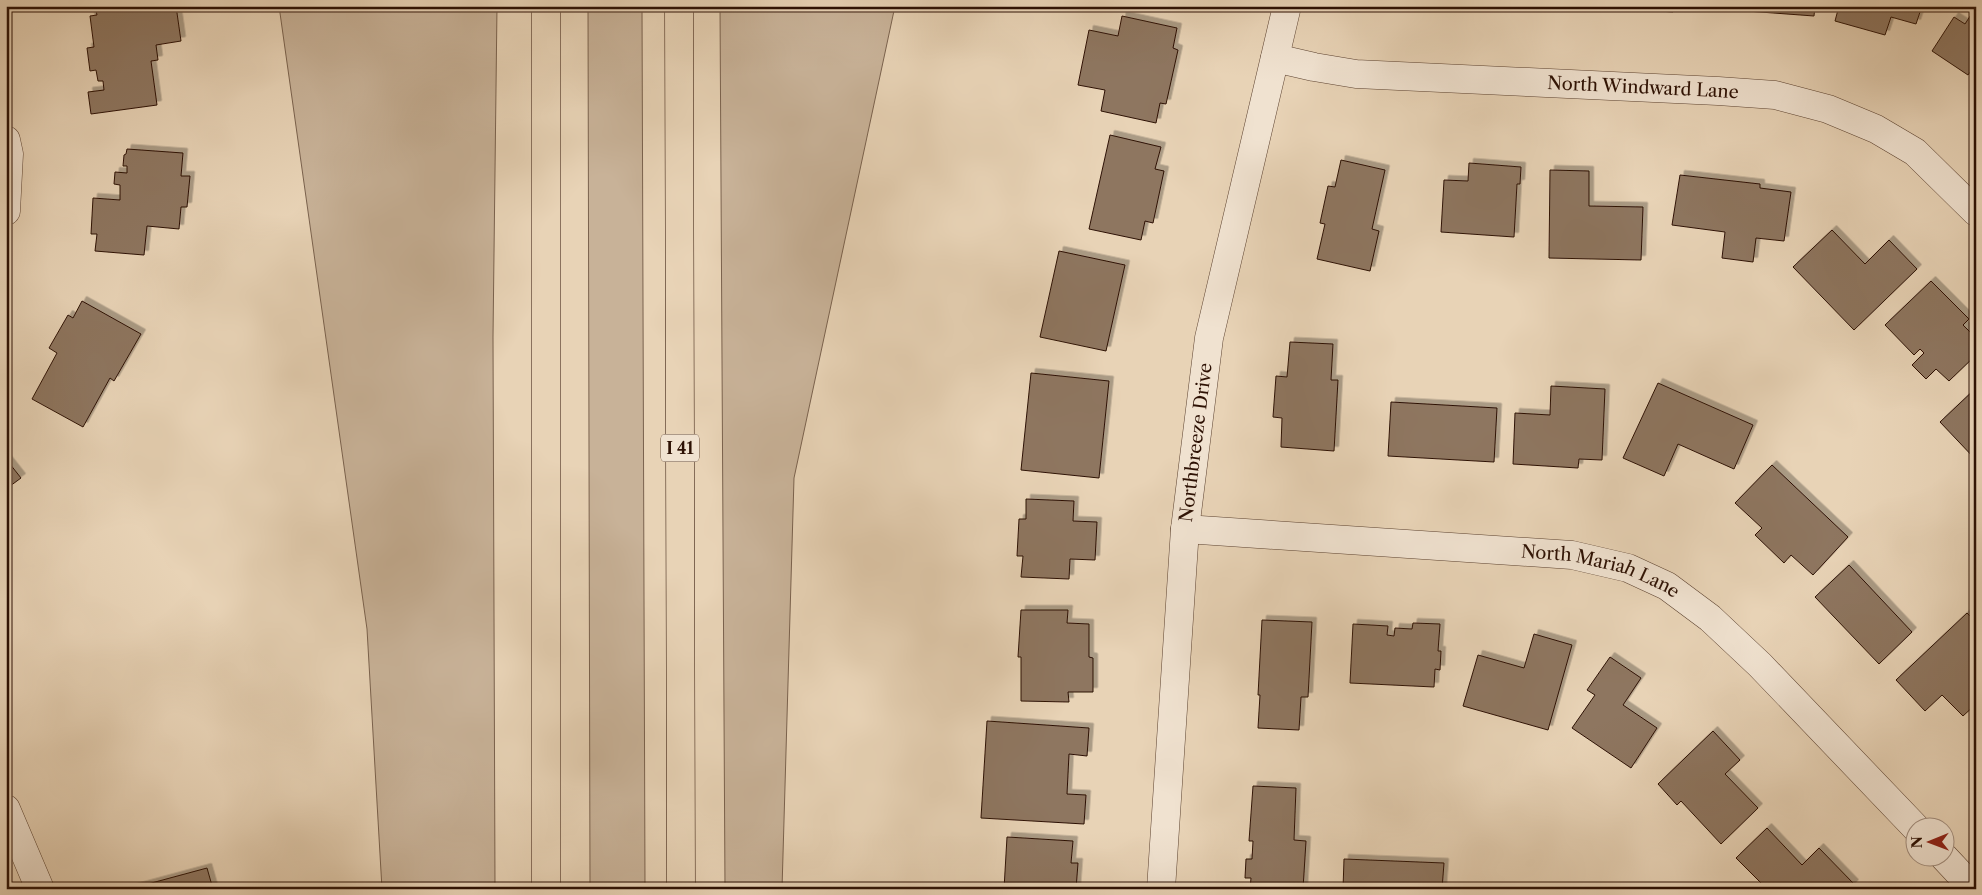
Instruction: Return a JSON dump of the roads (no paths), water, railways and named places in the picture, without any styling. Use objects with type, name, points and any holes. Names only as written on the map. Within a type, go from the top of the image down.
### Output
[{"type":"highway","points":[[546,6],[546,889]]},
{"type":"highway","name":"I 41","points":[[679,6],[681,889]]},
{"type":"street","name":"Northbreeze Drive","points":[[1161,889],[1186,529],[1210,338],[1286,6]]},
{"type":"street","name":"North Windward Lane","points":[[1275,58],[1356,74],[1718,91],[1775,96],[1828,109],[1876,129],[1915,152],[1976,212]]},
{"type":"street","points":[[6,140],[8,154],[6,211]]},
{"type":"street","name":"North Mariah Lane","points":[[1186,529],[1572,556],[1628,568],[1667,586],[1710,618],[1760,665],[1906,818]]},
{"type":"street","points":[[6,809],[40,889]]},
{"type":"street","points":[[1954,868],[1974,889]]}]
